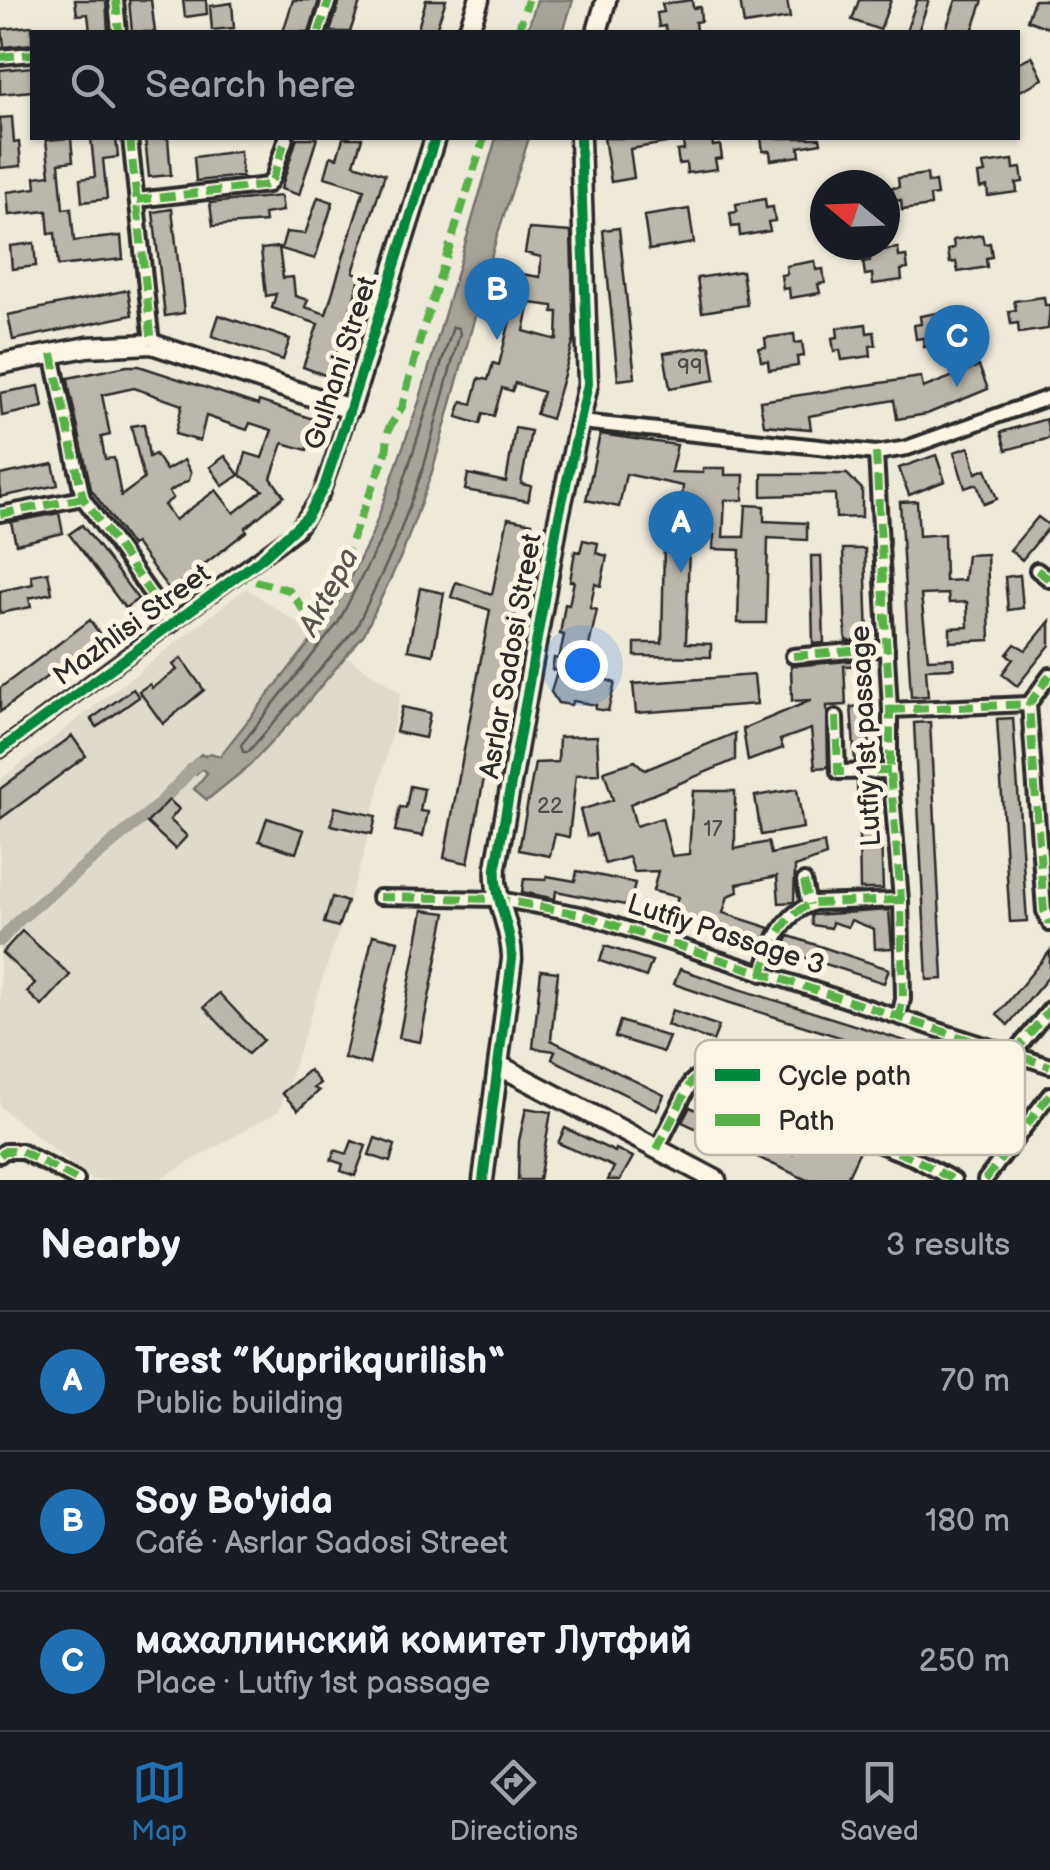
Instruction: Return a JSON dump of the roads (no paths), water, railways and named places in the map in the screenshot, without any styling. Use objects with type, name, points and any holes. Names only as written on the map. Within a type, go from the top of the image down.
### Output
[{"type":"street","points":[[116,0],[119,30]]},
{"type":"street","points":[[320,30],[329,0]]},
{"type":"street","points":[[469,30],[478,0]]},
{"type":"street","points":[[598,30],[606,0]]},
{"type":"street","points":[[0,57],[30,54]]},
{"type":"street","points":[[130,140],[152,344]]},
{"type":"street","points":[[137,200],[268,185],[274,178],[285,140]]},
{"type":"street","name":"Gulhani Street","points":[[172,624],[302,524],[324,487],[435,140]]},
{"type":"street","name":"Asrlar Sadosi Street","points":[[483,1180],[512,949],[499,899],[496,866],[588,371],[580,140]]},
{"type":"street","points":[[0,364],[120,344],[152,344],[350,409]]},
{"type":"street","points":[[52,354],[83,498],[172,624]]},
{"type":"street","points":[[581,422],[876,453],[907,448],[1050,397]]},
{"type":"street","name":"Lutfiy 1st passage","points":[[876,453],[890,771],[901,900],[903,999],[899,1016]]},
{"type":"street","points":[[0,514],[83,498]]},
{"type":"street","points":[[1037,570],[1050,580]]},
{"type":"street","name":"Mazhlisi Street","points":[[1,748],[172,624]]},
{"type":"street","points":[[793,656],[887,648]]},
{"type":"street","points":[[1050,675],[1028,704],[1044,911],[1050,924]]},
{"type":"street","points":[[890,710],[1028,704]]},
{"type":"street","points":[[836,717],[838,772],[890,771]]},
{"type":"street","points":[[804,880],[808,904]]},
{"type":"street","name":"Lutfiy Passage 3","points":[[378,897],[499,899],[580,914],[972,1040]]},
{"type":"street","points":[[762,974],[782,926],[808,904],[901,900]]},
{"type":"street","points":[[1025,1040],[1050,1008]]},
{"type":"street","name":"Lutfiy Passage 3","points":[[1025,1058],[1050,1066]]},
{"type":"street","points":[[500,1066],[716,1180]]},
{"type":"street","points":[[657,1149],[695,1078]]},
{"type":"street","points":[[1025,1128],[1050,1094]]},
{"type":"street","points":[[0,1155],[21,1150],[77,1180]]},
{"type":"street","points":[[903,1155],[954,1180]]},
{"type":"street","points":[[986,1180],[1005,1155]]},
{"type":"water","points":[[537,0],[573,0],[564,30],[528,30]]},
{"type":"water","name":"Aktepa","points":[[495,140],[528,140],[497,236],[433,469],[403,552],[364,634],[249,766],[207,800],[194,789],[207,773],[202,768],[196,774],[188,766],[201,754],[220,756],[330,617],[371,537],[419,402]]},
{"type":"waterway","name":"Aktepa","points":[[0,941],[19,920],[157,806],[198,763],[204,763]]},
{"type":"place","name":"Soy Bo'yida","points":[[497,340]]},
{"type":"place","name":"махаллинский комитет Лутфий","points":[[957,387]]},
{"type":"place","name":"Trest ”Kuprikqurilish“","points":[[681,573]]}]
